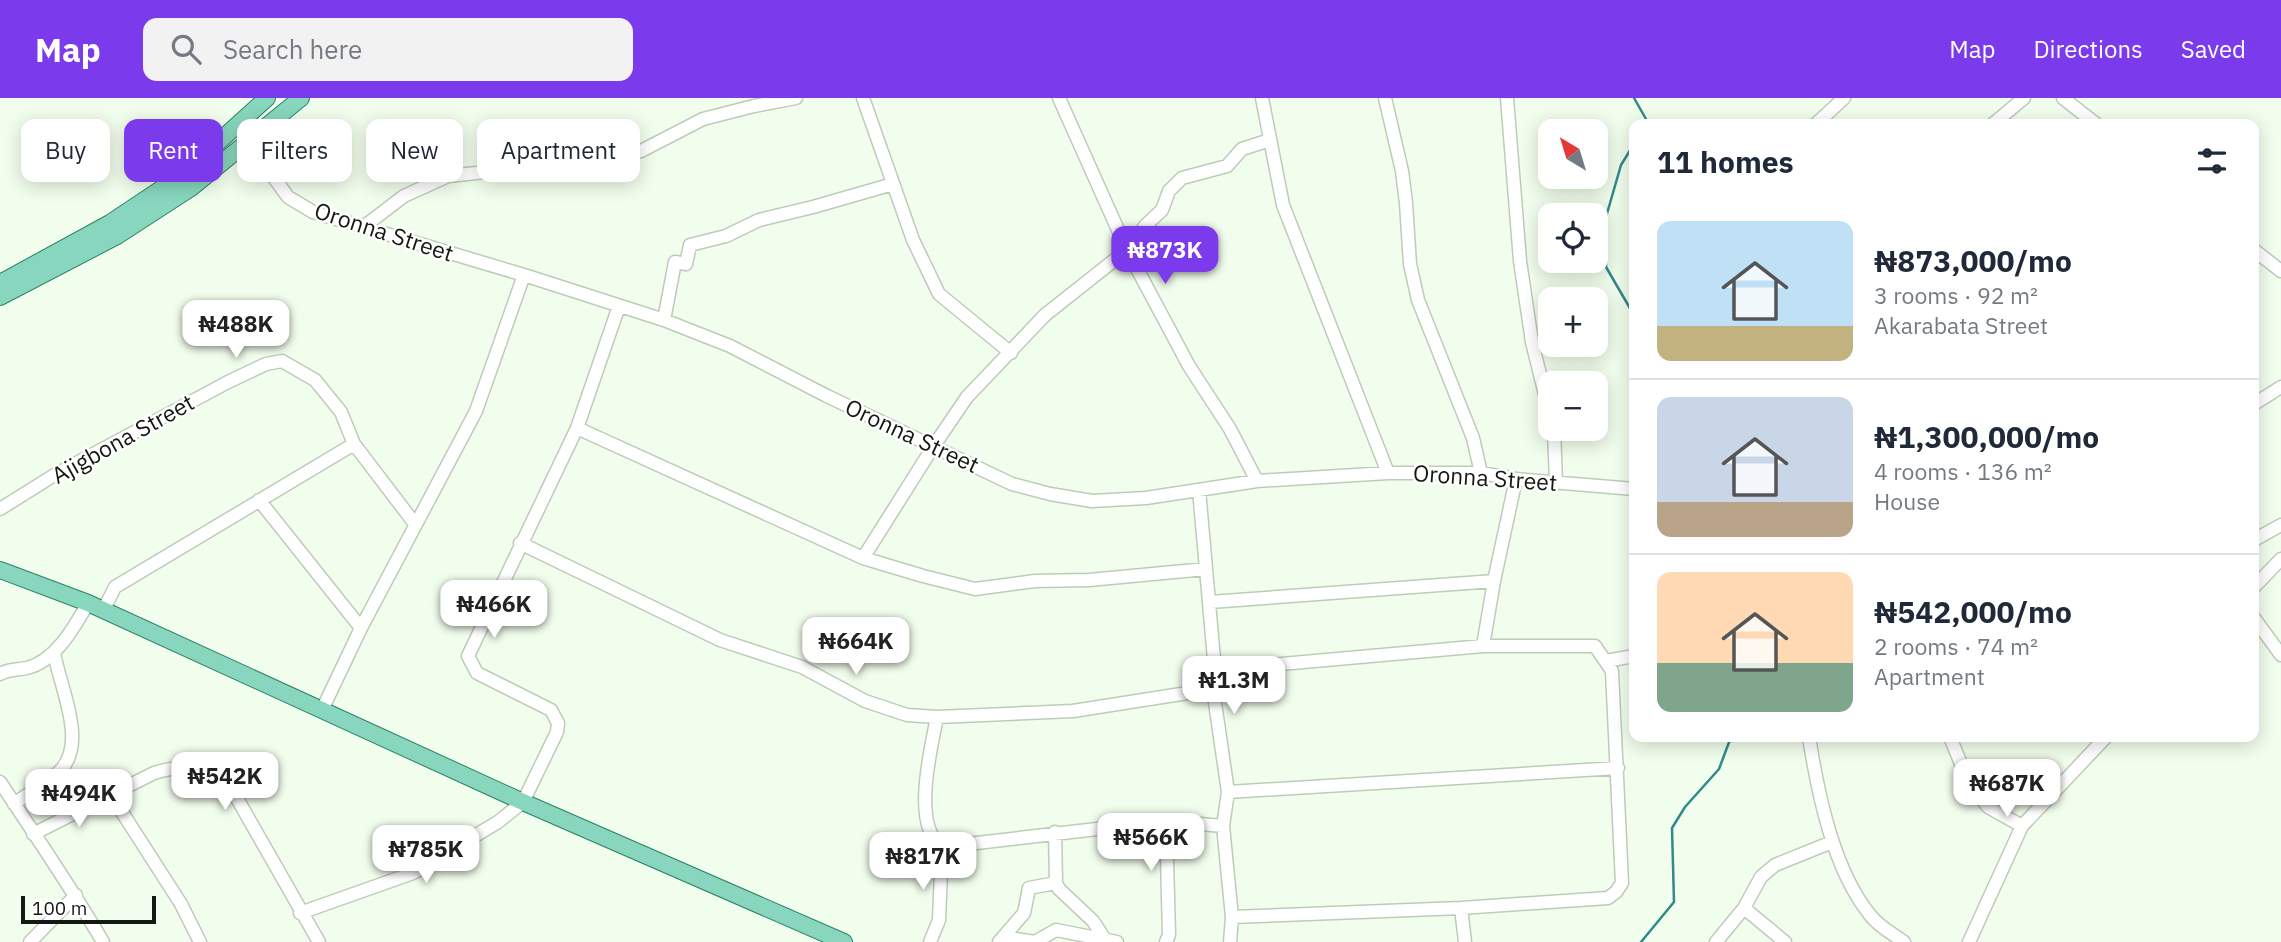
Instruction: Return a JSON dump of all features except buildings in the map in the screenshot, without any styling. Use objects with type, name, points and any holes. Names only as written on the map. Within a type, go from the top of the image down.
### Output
[{"type":"main road","points":[[0,283],[110,223],[182,175],[267,98]]},
{"type":"main road","points":[[276,119],[301,98]]},
{"type":"main road","points":[[0,297],[117,236],[191,188],[237,151]]},
{"type":"main road","points":[[0,570],[88,603],[523,802],[844,942]]},
{"type":"street","points":[[362,228],[404,196],[448,176],[543,166],[641,151],[703,120],[753,102],[796,98]]},
{"type":"street","points":[[863,98],[913,240],[939,293],[1011,353]]},
{"type":"street","points":[[1059,98],[1127,250],[1189,366],[1230,429],[1257,481]]},
{"type":"street","points":[[1262,98],[1283,205],[1388,472]]},
{"type":"street","points":[[1385,98],[1402,171],[1410,264],[1418,300],[1473,438],[1481,473]]},
{"type":"street","points":[[1507,98],[1520,261],[1539,371]]},
{"type":"street","points":[[1821,119],[1844,98]]},
{"type":"street","points":[[1999,119],[2024,98]]},
{"type":"street","points":[[2063,98],[2090,119]]},
{"type":"street","points":[[863,558],[967,397],[1045,315],[1127,250],[1162,210],[1169,191],[1182,178],[1227,166],[1242,149],[1270,139]]},
{"type":"street","name":"Oronna Street","points":[[277,182],[288,197],[313,212],[524,275],[664,320],[730,346],[1013,484],[1051,494],[1092,500],[1146,498],[1257,481],[1388,472],[1481,473],[1629,489]]},
{"type":"street","points":[[664,320],[676,262],[686,264],[690,245],[726,236],[759,220],[893,184]]},
{"type":"street","points":[[2259,254],[2281,271]]},
{"type":"street","points":[[322,710],[360,628],[476,411],[524,275]]},
{"type":"street","points":[[300,913],[413,873],[498,822],[523,802],[557,732],[558,723],[551,710],[477,673],[468,656],[577,428],[619,306]]},
{"type":"street","name":"Ajigbona Street","points":[[0,509],[56,474],[228,382],[266,364],[282,361],[315,380],[341,412],[354,444],[415,524]]},
{"type":"street","points":[[2259,401],[2281,387]]},
{"type":"street","points":[[577,428],[863,558],[975,589],[1035,581],[1089,580],[1206,569]]},
{"type":"street","points":[[1554,441],[1556,483]]},
{"type":"street","points":[[103,611],[115,587],[354,444]]},
{"type":"street","points":[[1483,646],[1516,478]]},
{"type":"street","points":[[1199,490],[1215,670],[1213,689],[1228,792],[1223,826],[1232,917],[1230,942]]},
{"type":"street","points":[[259,500],[360,628]]},
{"type":"street","points":[[2259,537],[2281,525]]},
{"type":"street","points":[[520,543],[720,640],[802,667],[865,701],[907,715],[937,717],[1073,711],[1213,689]]},
{"type":"street","points":[[2259,582],[2281,559]]},
{"type":"street","points":[[1210,602],[1494,581]]},
{"type":"street","points":[[0,674],[6,670],[29,668],[54,652],[71,632],[88,603]]},
{"type":"street","points":[[2259,625],[2281,654]]},
{"type":"street","points":[[1215,670],[1483,646],[1595,646],[1612,671],[1622,883],[1608,898],[1461,908],[1232,917]]},
{"type":"street","points":[[14,804],[60,771],[69,757],[73,742],[69,707],[54,652]]},
{"type":"street","points":[[1606,661],[1629,657]]},
{"type":"street","points":[[937,717],[925,786],[929,832],[934,842],[942,847],[1166,821],[1223,826]]},
{"type":"street","points":[[1810,742],[1832,842],[1848,882],[1871,917],[1904,942]]},
{"type":"street","points":[[1952,742],[1968,781],[1988,807],[2022,826]]},
{"type":"street","points":[[1969,942],[2022,826],[2101,742]]},
{"type":"street","points":[[33,834],[154,773],[171,768],[199,768],[214,774],[230,786],[318,942]]},
{"type":"street","points":[[1228,792],[1618,768]]},
{"type":"street","points":[[0,782],[76,895],[103,942]]},
{"type":"street","points":[[111,795],[181,904],[200,942]]},
{"type":"street","points":[[1166,821],[1170,935],[1166,942]]},
{"type":"street","points":[[1055,832],[1056,883],[1065,896],[1093,921],[1104,938]]},
{"type":"street","points":[[1716,942],[1744,908],[1760,877],[1775,865],[1832,842]]},
{"type":"street","points":[[930,942],[939,920],[942,847]]},
{"type":"street","points":[[1001,939],[1024,913],[1029,888],[1056,883]]},
{"type":"street","points":[[30,942],[76,895]]},
{"type":"street","points":[[1461,908],[1465,942]]},
{"type":"street","points":[[1744,908],[1785,942]]},
{"type":"street","points":[[1001,939],[1035,942],[1056,930],[1117,942]]},
{"type":"waterway","points":[[1634,98],[1646,119]]},
{"type":"waterway","points":[[1629,152],[1621,165],[1606,217],[1606,267],[1629,307]]},
{"type":"waterway","points":[[1641,942],[1674,902],[1672,828],[1685,807],[1719,769],[1729,742]]}]
